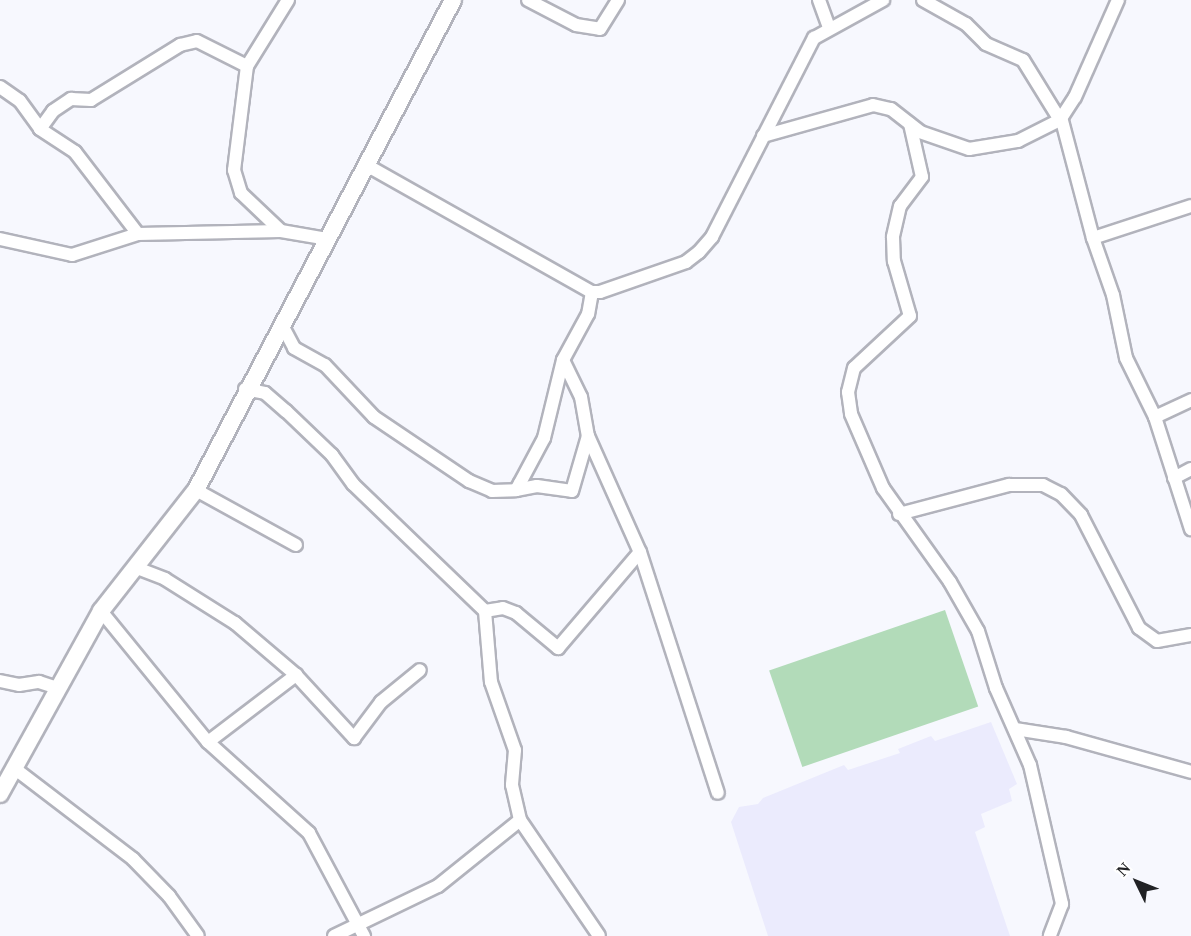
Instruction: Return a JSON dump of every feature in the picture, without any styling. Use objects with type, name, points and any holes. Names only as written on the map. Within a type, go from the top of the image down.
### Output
[{"type":"street","points":[[281,231],[241,193],[234,170],[247,66],[288,0]]},
{"type":"street","points":[[0,794],[101,611],[196,490],[245,389],[282,326],[368,166],[453,0]]},
{"type":"street","points":[[528,0],[576,25],[600,29],[618,0]]},
{"type":"street","points":[[819,0],[829,28]]},
{"type":"street","points":[[368,166],[592,292],[686,262],[699,252],[712,237],[814,38],[883,0]]},
{"type":"street","points":[[923,0],[966,24],[986,45],[1023,60],[1060,118],[1093,238],[1113,295],[1126,358],[1155,417],[1191,529]]},
{"type":"street","points":[[763,136],[865,105],[891,109],[910,124],[946,143],[969,149],[1018,141],[1060,118],[1075,97],[1118,0]]},
{"type":"street","points":[[40,129],[53,111],[71,99],[91,100],[180,45],[197,41],[247,66]]},
{"type":"street","points":[[0,87],[20,101],[40,129],[75,152],[138,234]]},
{"type":"street","points":[[910,124],[922,177],[900,206],[893,237],[894,261],[910,316],[854,368],[848,392],[851,414],[899,514],[950,582],[978,631],[996,688],[1039,791],[1062,904],[1050,936]]},
{"type":"street","points":[[1093,238],[1191,206]]},
{"type":"street","points":[[0,239],[72,255],[138,234],[281,231],[328,239]]},
{"type":"street","points":[[516,490],[544,438],[563,360],[588,314],[592,292]]},
{"type":"street","points":[[282,326],[294,348],[325,365],[374,417],[482,489],[516,490],[537,486],[572,491],[588,436]]},
{"type":"street","points":[[563,360],[581,397],[588,436],[640,552],[718,793]]},
{"type":"street","points":[[245,389],[265,393],[286,411],[333,455],[352,484],[484,612],[491,682],[515,750],[512,785],[520,820],[599,936]]},
{"type":"street","points":[[1155,417],[1191,400]]},
{"type":"street","points":[[1174,478],[1191,469]]},
{"type":"street","points":[[899,514],[1009,485],[1043,485],[1061,494],[1081,515],[1139,628],[1157,641],[1191,635]]},
{"type":"street","points":[[196,490],[296,545]]},
{"type":"street","points":[[484,612],[503,608],[516,613],[558,648],[640,552]]},
{"type":"street","points":[[137,568],[165,579],[227,618],[296,675],[354,738],[381,702],[420,670]]},
{"type":"street","points":[[101,611],[208,742],[309,833],[364,936]]},
{"type":"street","points":[[208,742],[296,675]]},
{"type":"street","points":[[0,681],[19,685],[39,682],[57,688]]},
{"type":"street","points":[[1015,729],[1066,737],[1191,772]]},
{"type":"street","points":[[14,768],[133,859],[169,896],[198,936]]},
{"type":"street","points":[[334,936],[438,886],[520,820]]},
{"type":"shaded area","points":[[991,722],[1017,784],[1009,789],[1012,801],[981,814],[985,827],[975,832],[1010,936],[768,936],[731,822],[739,807],[758,804],[763,798],[844,765],[848,770],[900,753],[898,749],[931,736],[935,741]]},
{"type":"green space","points":[[945,610],[978,706],[802,767],[769,671]]}]
